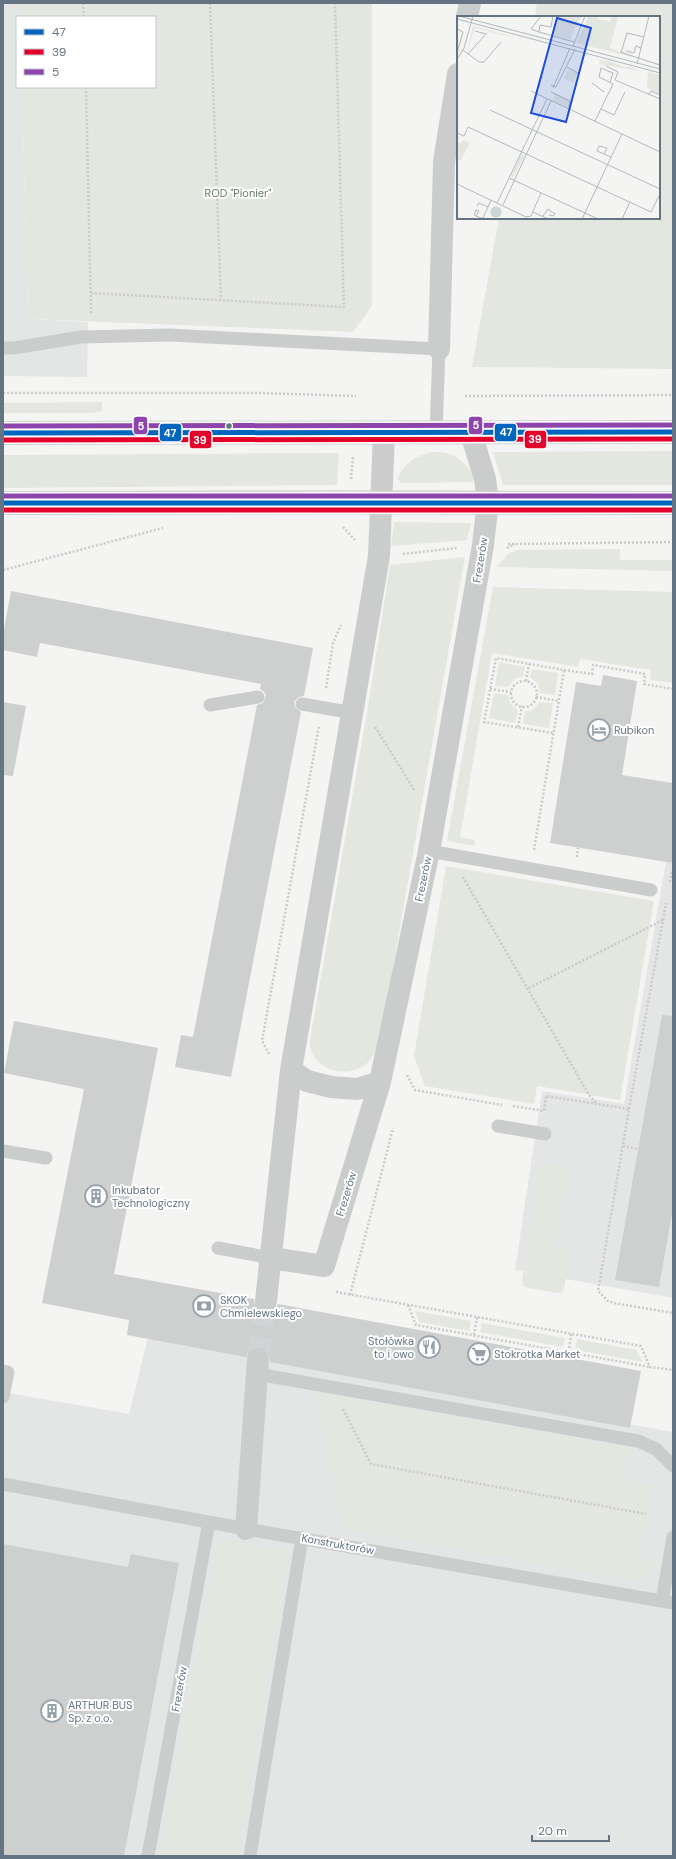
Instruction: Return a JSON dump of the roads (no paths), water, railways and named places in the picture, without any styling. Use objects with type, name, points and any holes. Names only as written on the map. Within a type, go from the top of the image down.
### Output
[{"type":"main road","points":[[3,434],[673,432]]},
{"type":"main road","points":[[3,503],[382,503],[488,501],[673,503]]},
{"type":"street","points":[[467,16],[470,3]]},
{"type":"street","points":[[439,349],[444,162],[457,80]]},
{"type":"street","points":[[266,1302],[291,1070],[379,556],[384,433]]},
{"type":"street","name":"Frezerów","points":[[271,1258],[324,1266],[380,1082],[429,851],[483,545],[488,501],[485,479],[471,433]]},
{"type":"street","points":[[291,1070],[308,1082],[331,1087],[357,1089],[380,1082]]},
{"type":"street","points":[[246,1529],[258,1366]]},
{"type":"lane","points":[[3,348],[14,348],[81,337],[170,335],[439,349],[436,433]]},
{"type":"lane","points":[[210,705],[258,697]]},
{"type":"lane","points":[[302,704],[353,713]]},
{"type":"lane","points":[[429,851],[651,890]]},
{"type":"lane","points":[[498,1126],[545,1134]]},
{"type":"lane","points":[[3,1151],[46,1158]]},
{"type":"lane","points":[[218,1248],[271,1258]]},
{"type":"lane","points":[[258,1366],[331,1387],[638,1441],[656,1449],[673,1466]]},
{"type":"lane","points":[[3,1371],[8,1372],[3,1397]]},
{"type":"lane","name":"Konstruktorów","points":[[3,1484],[246,1529],[668,1602]]},
{"type":"lane","name":"Frezerów","points":[[148,1856],[210,1522]]},
{"type":"lane","points":[[668,1602],[673,1537]]},
{"type":"lane","points":[[250,1856],[302,1538]]},
{"type":"tunnel","points":[[258,1359],[266,1301]]},
{"type":"place","name":"Rubikon","points":[[599,730]]},
{"type":"place","name":"Inkubator Technologiczny","points":[[96,1196]]},
{"type":"place","name":"SKOK Chmielewskiego","points":[[204,1306]]},
{"type":"place","name":"Stołówka to i owo","points":[[429,1347]]},
{"type":"place","name":"Stokrotka Market","points":[[479,1354]]},
{"type":"place","name":"ARTHUR BUS Sp. z o.o.","points":[[52,1711]]},
{"type":"park label","name":"ROD \"Pionier\"","points":[[238,193]]}]
